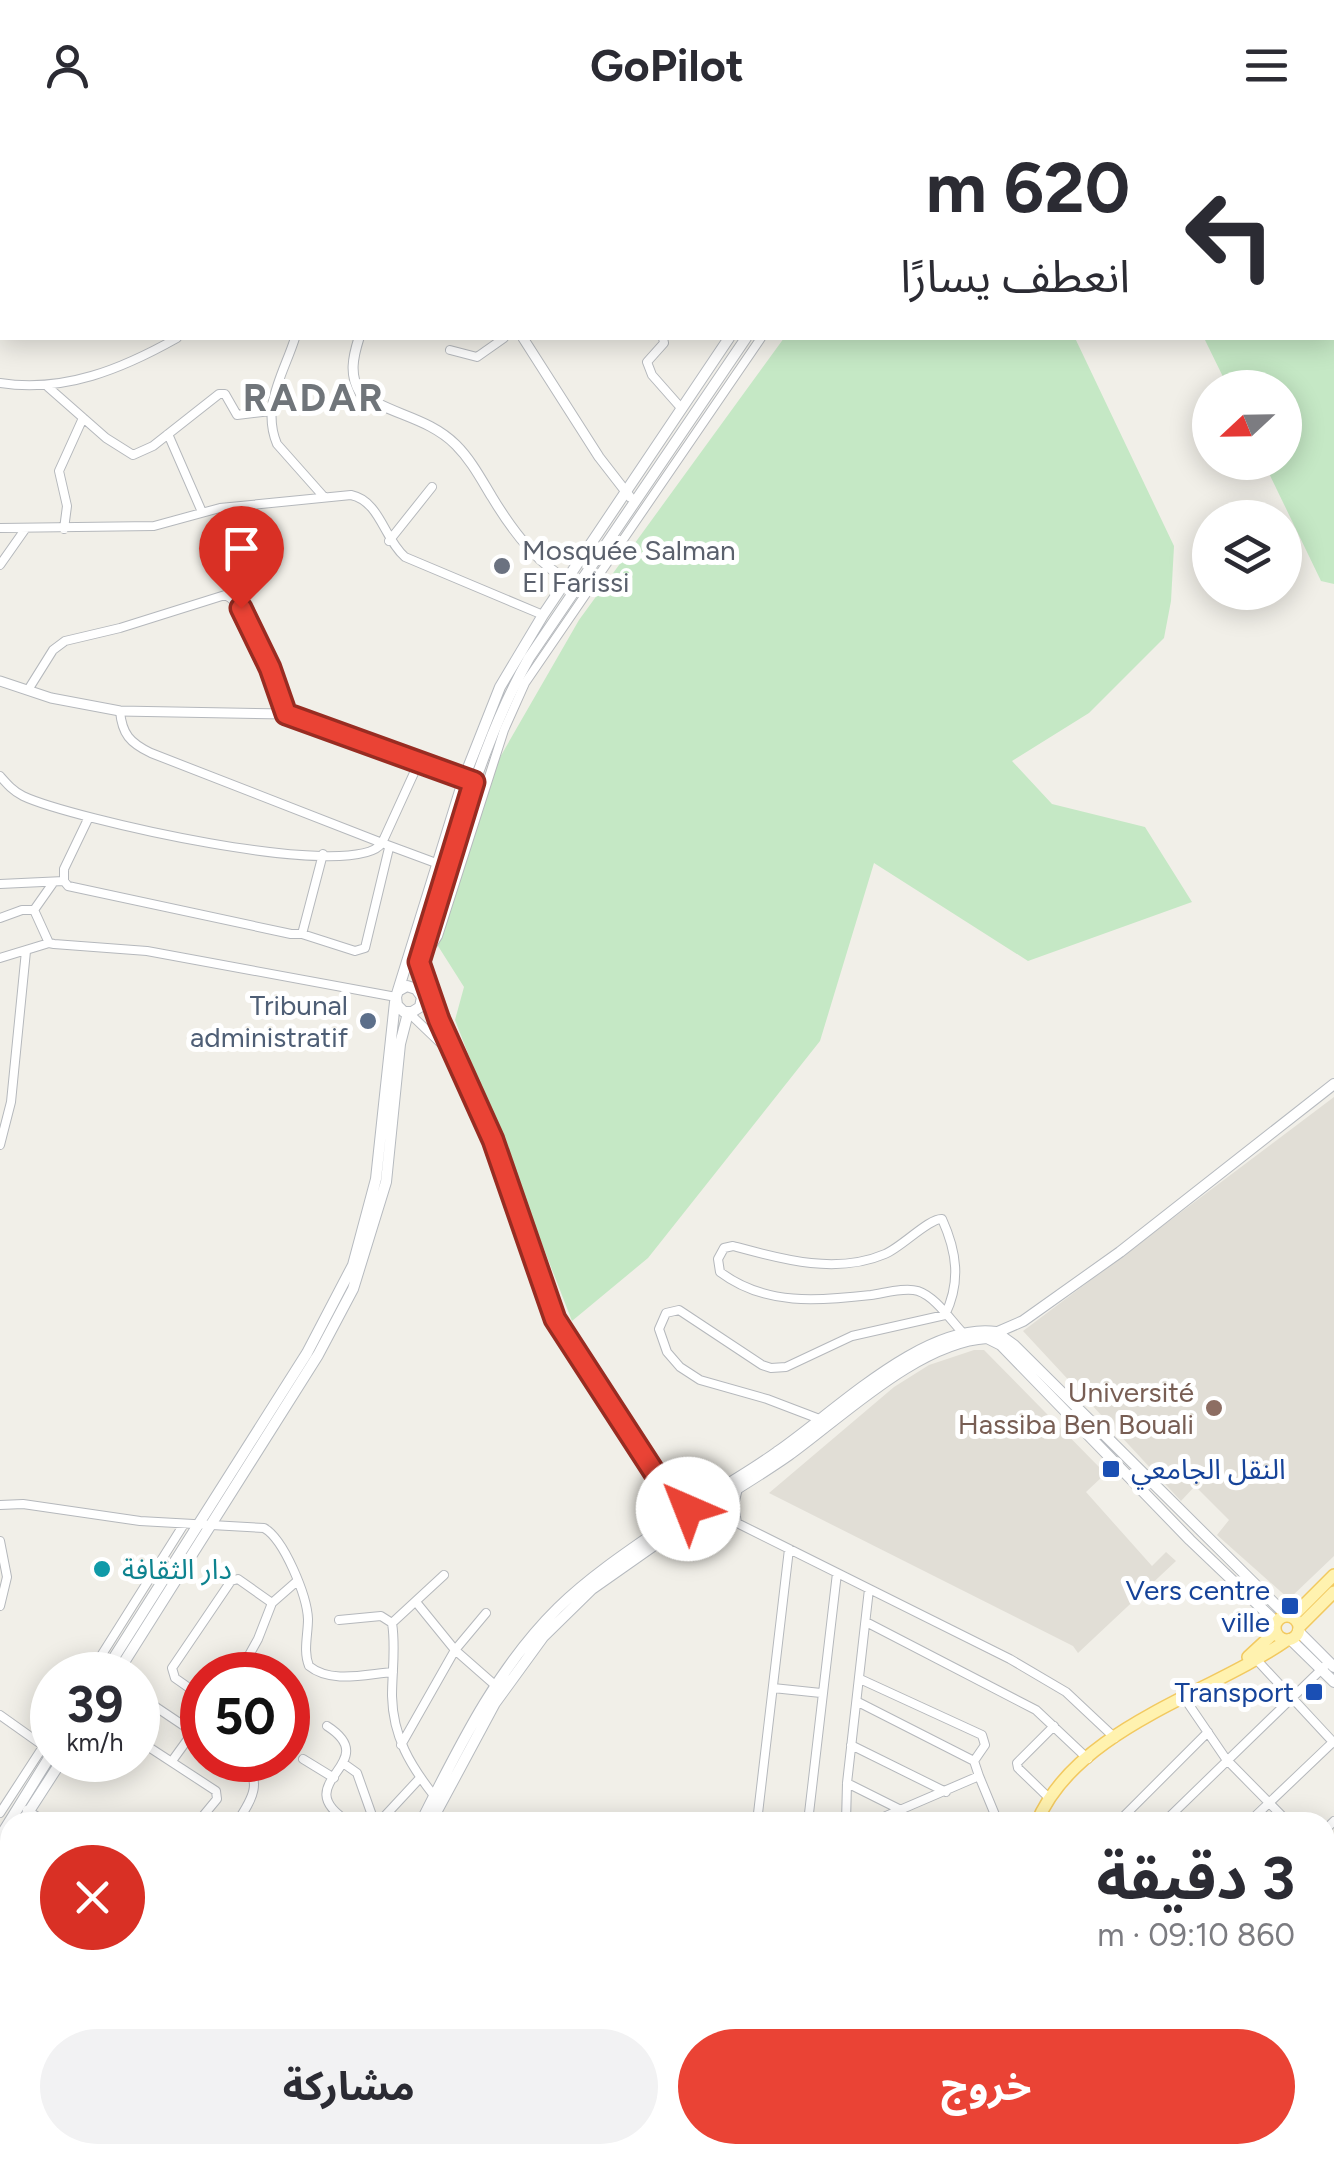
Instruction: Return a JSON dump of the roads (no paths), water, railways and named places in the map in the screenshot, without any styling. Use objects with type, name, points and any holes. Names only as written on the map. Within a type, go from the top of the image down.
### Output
[{"type":"main road","points":[[634,501],[682,409],[729,340]]},
{"type":"main road","points":[[396,996],[398,1008],[408,1012],[420,1006],[421,949],[469,780],[500,688],[544,615],[634,501],[745,340]]},
{"type":"main road","points":[[117,1652],[348,1289],[376,1179],[396,996],[436,864],[469,780],[514,685],[572,583]]},
{"type":"main road","points":[[419,962],[439,1020]]},
{"type":"main road","points":[[396,996],[406,986],[420,994]]},
{"type":"main road","points":[[131,1652],[318,1355],[348,1289],[386,1182],[400,1044],[408,1012]]},
{"type":"main road","points":[[696,1508],[738,1488],[880,1376],[920,1351],[991,1335],[1023,1321],[1334,1084]]},
{"type":"main road","points":[[991,1335],[1190,1540],[1328,1667],[1334,1682]]},
{"type":"main road","points":[[434,1812],[496,1686],[537,1631],[589,1586],[696,1508],[777,1458]]},
{"type":"main road","points":[[1042,1812],[1049,1798],[1115,1738],[1255,1658],[1288,1628],[1334,1574]]},
{"type":"main road","points":[[429,1812],[510,1680],[589,1586]]},
{"type":"main road","points":[[1238,1667],[1334,1592]]},
{"type":"main road","points":[[23,1812],[36,1782]]},
{"type":"main road","points":[[21,1812],[46,1782]]},
{"type":"street","points":[[0,384],[48,387],[77,382],[173,340]]},
{"type":"street","points":[[294,340],[276,387],[272,410],[275,442],[324,497]]},
{"type":"street","points":[[358,340],[353,362],[355,385],[360,393],[428,423],[448,437],[468,458],[524,545],[572,583]]},
{"type":"street","points":[[450,350],[477,357],[501,340]]},
{"type":"street","points":[[524,340],[634,501]]},
{"type":"street","points":[[663,340],[647,362],[649,371],[682,409]]},
{"type":"street","points":[[421,949],[438,936],[504,730],[525,684],[634,501],[758,340]]},
{"type":"street","points":[[48,387],[106,438],[132,455],[168,434],[219,394],[225,394],[238,415],[272,410]]},
{"type":"street","points":[[64,529],[67,506],[59,472],[83,418]]},
{"type":"street","points":[[168,434],[202,512]]},
{"type":"street","points":[[389,540],[432,488]]},
{"type":"street","points":[[0,528],[154,526],[202,512],[351,495],[363,498],[373,509],[389,540],[405,558],[544,615]]},
{"type":"street","points":[[0,565],[26,528]]},
{"type":"street","points":[[28,690],[53,650],[65,641],[225,595],[236,600],[247,619],[286,714]]},
{"type":"street","points":[[0,681],[50,698],[120,711],[286,714],[469,780]]},
{"type":"street","points":[[120,711],[130,741],[150,753],[436,864]]},
{"type":"street","points":[[0,884],[64,881],[78,890],[302,934],[355,951],[365,948],[386,846],[419,762]]},
{"type":"street","points":[[0,776],[13,791],[88,818],[238,849],[364,855],[386,846]]},
{"type":"street","points":[[0,794],[13,791]]},
{"type":"street","points":[[64,881],[64,869],[88,818]]},
{"type":"street","points":[[302,934],[322,854]]},
{"type":"street","points":[[34,910],[53,883]]},
{"type":"street","points":[[34,910],[49,942]]},
{"type":"street","points":[[0,918],[34,910]]},
{"type":"street","points":[[0,958],[49,942],[146,951],[396,996]]},
{"type":"street","points":[[1,1140],[12,1102],[26,951]]},
{"type":"street","points":[[420,994],[439,1020],[493,1140],[555,1319],[658,1478],[696,1508],[737,1522],[1054,1685],[1083,1706],[1115,1738]]},
{"type":"street","points":[[408,1012],[458,1060]]},
{"type":"street","points":[[826,1422],[692,1376],[668,1352],[659,1329],[663,1316],[679,1310],[762,1365],[778,1368],[852,1336],[944,1315],[954,1298],[957,1267],[945,1225],[939,1218],[932,1220],[898,1248],[864,1261],[798,1263],[733,1246],[722,1250],[718,1259],[720,1272],[768,1296],[834,1299],[915,1290],[932,1300],[944,1315],[966,1338]]},
{"type":"street","points":[[737,1522],[734,1506],[738,1488]]},
{"type":"street","points":[[0,1505],[23,1504],[95,1516],[184,1524],[253,1526],[274,1533],[283,1546],[308,1614],[306,1662],[312,1670],[332,1677],[393,1672]]},
{"type":"street","points":[[103,1652],[184,1524]]},
{"type":"street","points":[[0,1541],[7,1578],[0,1606]]},
{"type":"street","points":[[758,1812],[789,1549]]},
{"type":"street","points":[[809,1812],[837,1572]]},
{"type":"street","points":[[438,1800],[401,1745],[394,1720],[392,1623],[444,1575]]},
{"type":"street","points":[[183,1652],[231,1581],[238,1579],[272,1603]]},
{"type":"street","points":[[250,1652],[272,1603],[296,1582]]},
{"type":"street","points":[[846,1812],[869,1589]]},
{"type":"street","points":[[416,1602],[455,1650],[496,1686]]},
{"type":"street","points":[[401,1745],[455,1650],[486,1612]]},
{"type":"street","points":[[339,1620],[381,1616],[392,1623]]},
{"type":"street","points":[[866,1622],[1022,1702],[1088,1759]]},
{"type":"street","points":[[180,1656],[172,1668],[180,1682]]},
{"type":"street","points":[[1255,1658],[1333,1742],[1261,1812]]},
{"type":"street","points":[[1174,1812],[1328,1667]]},
{"type":"street","points":[[860,1679],[982,1736],[985,1745],[974,1761]]},
{"type":"street","points":[[773,1688],[821,1693]]},
{"type":"street","points":[[1183,1696],[1226,1760],[1279,1812]]},
{"type":"street","points":[[858,1702],[974,1761],[994,1812]]},
{"type":"street","points":[[0,1715],[30,1737]]},
{"type":"street","points":[[328,1726],[344,1736],[347,1748],[344,1763],[325,1792],[333,1812]]},
{"type":"street","points":[[1049,1798],[1017,1766],[1054,1726]]},
{"type":"street","points":[[1128,1812],[1208,1732]]},
{"type":"street","points":[[852,1745],[946,1792]]},
{"type":"street","points":[[172,1761],[180,1750]]},
{"type":"street","points":[[160,1754],[218,1796],[206,1812]]},
{"type":"street","points":[[310,1763],[334,1778]]},
{"type":"street","points":[[344,1763],[358,1773],[374,1812]]},
{"type":"street","points":[[1,1812],[30,1776]]},
{"type":"street","points":[[896,1812],[980,1776]]},
{"type":"street","points":[[387,1812],[420,1778]]},
{"type":"street","points":[[243,1812],[256,1788],[255,1782]]},
{"type":"street","points":[[847,1783],[901,1810]]},
{"type":"street","points":[[24,1808],[30,1812]]},
{"type":"place","name":"Mosquée Salman El Farissi","points":[[502,566]]},
{"type":"place","name":"Tribunal administratif","points":[[368,1021]]},
{"type":"place","name":"Université Hassiba Ben Bouali","points":[[1214,1408]]},
{"type":"place","name":"النقل الجامعي","points":[[1111,1469]]},
{"type":"place","name":"دار الثقافة","points":[[102,1569]]},
{"type":"place","name":"Vers centre ville","points":[[1290,1606]]},
{"type":"place","name":"Transport","points":[[1314,1692]]},
{"type":"district","name":"RADAR","points":[[314,398]]}]
